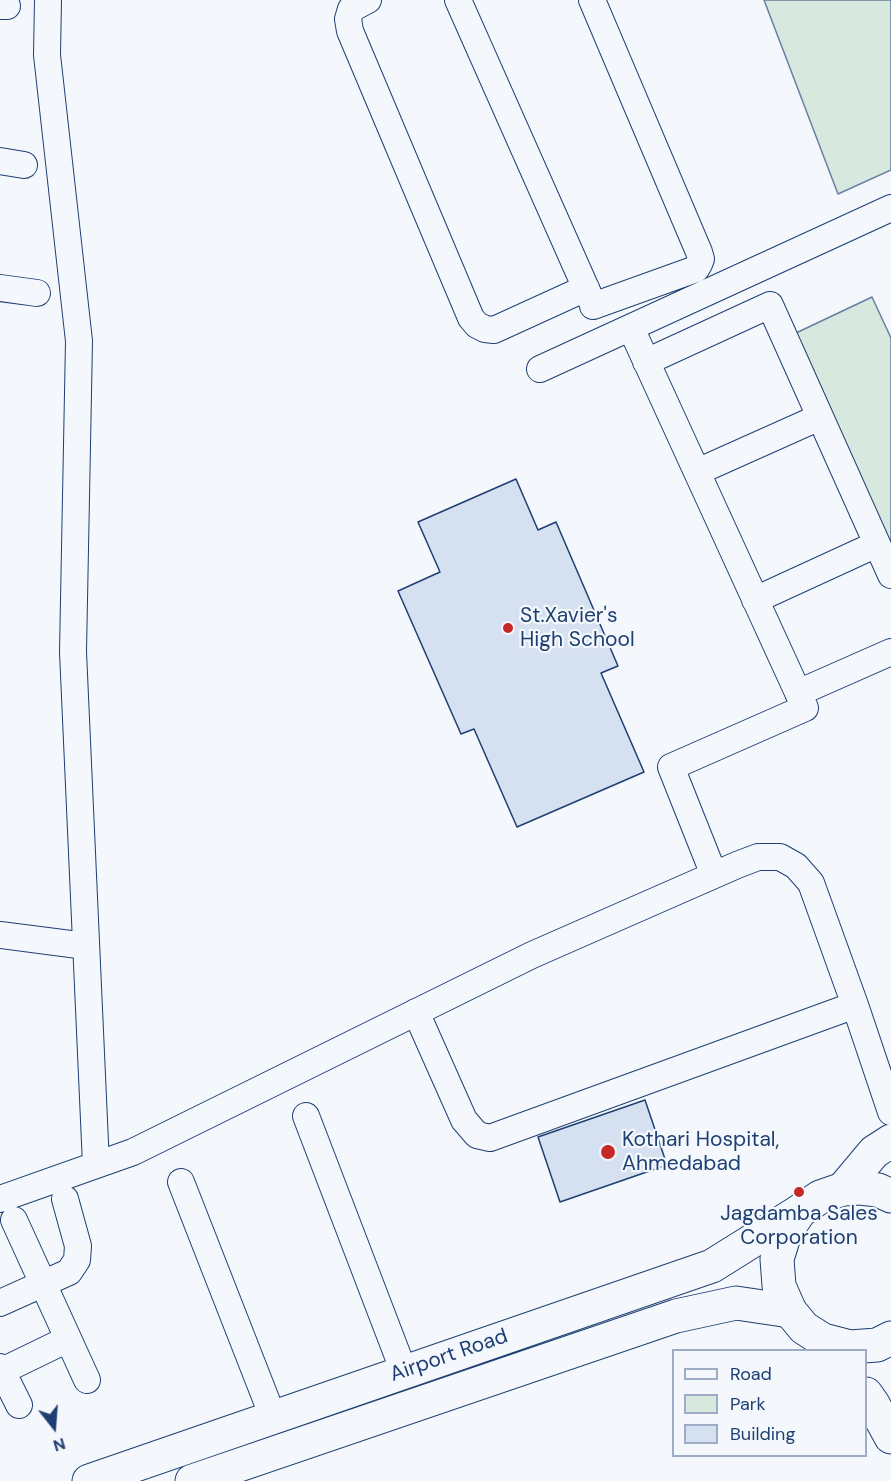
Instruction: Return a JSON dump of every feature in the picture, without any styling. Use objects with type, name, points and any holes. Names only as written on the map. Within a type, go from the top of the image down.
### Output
[{"type":"main road","points":[[843,1189],[874,1152],[891,1141]]},
{"type":"main road","name":"Airport Road","points":[[89,1481],[711,1266],[820,1197],[843,1189],[887,1191]]},
{"type":"main road","name":"Airport Road","points":[[800,1211],[785,1233],[777,1259],[779,1286],[790,1311],[804,1328],[827,1345],[850,1347],[877,1345],[891,1338]]},
{"type":"main road","name":"Airport Road","points":[[192,1481],[676,1316],[736,1303],[790,1311]]},
{"type":"main road","points":[[867,1395],[891,1437]]},
{"type":"street","points":[[48,0],[47,55],[79,340],[73,652],[96,1165]]},
{"type":"street","points":[[368,0],[351,9],[348,19],[350,30],[471,318],[477,325],[494,330],[590,297],[696,269],[701,259],[592,0]]},
{"type":"street","points":[[458,0],[607,338]]},
{"type":"street","points":[[540,369],[891,208]]},
{"type":"street","points":[[0,288],[37,293]]},
{"type":"street","points":[[646,362],[770,305],[891,575]]},
{"type":"street","points":[[630,328],[805,708],[671,767],[714,875]]},
{"type":"street","points":[[697,472],[820,417]]},
{"type":"street","points":[[755,600],[877,544]]},
{"type":"street","points":[[798,693],[891,652]]},
{"type":"street","points":[[87,1380],[7,1210],[96,1165],[133,1152],[532,955],[758,857],[780,857],[796,866],[811,883],[891,1112]]},
{"type":"street","points":[[0,935],[86,946]]},
{"type":"street","points":[[416,1012],[464,1120],[477,1135],[490,1138],[855,1005]]},
{"type":"street","points":[[306,1116],[404,1372]]},
{"type":"street","points":[[181,1182],[273,1418]]},
{"type":"street","points":[[0,1303],[69,1272],[77,1260],[78,1246],[65,1199]]},
{"type":"street","points":[[19,1405],[1,1370],[68,1339]]},
{"type":"green space","points":[[764,0],[891,0],[891,170],[838,194]]},
{"type":"green space","points":[[872,297],[891,338],[891,560],[777,342]]},
{"type":"building","name":"St.Xavier's High School","points":[[516,479],[538,530],[556,522],[618,666],[601,673],[644,772],[517,827],[474,729],[461,734],[398,591],[440,572],[418,522]]},
{"type":"building","points":[[645,1100],[667,1165],[560,1202],[538,1137]]},
{"type":"place","name":"St.Xavier's High School","points":[[508,628]]},
{"type":"place","name":"Kothari Hospital, Ahmedabad","points":[[608,1152]]},
{"type":"place","name":"Jagdamba Sales Corporation","points":[[799,1192]]}]
